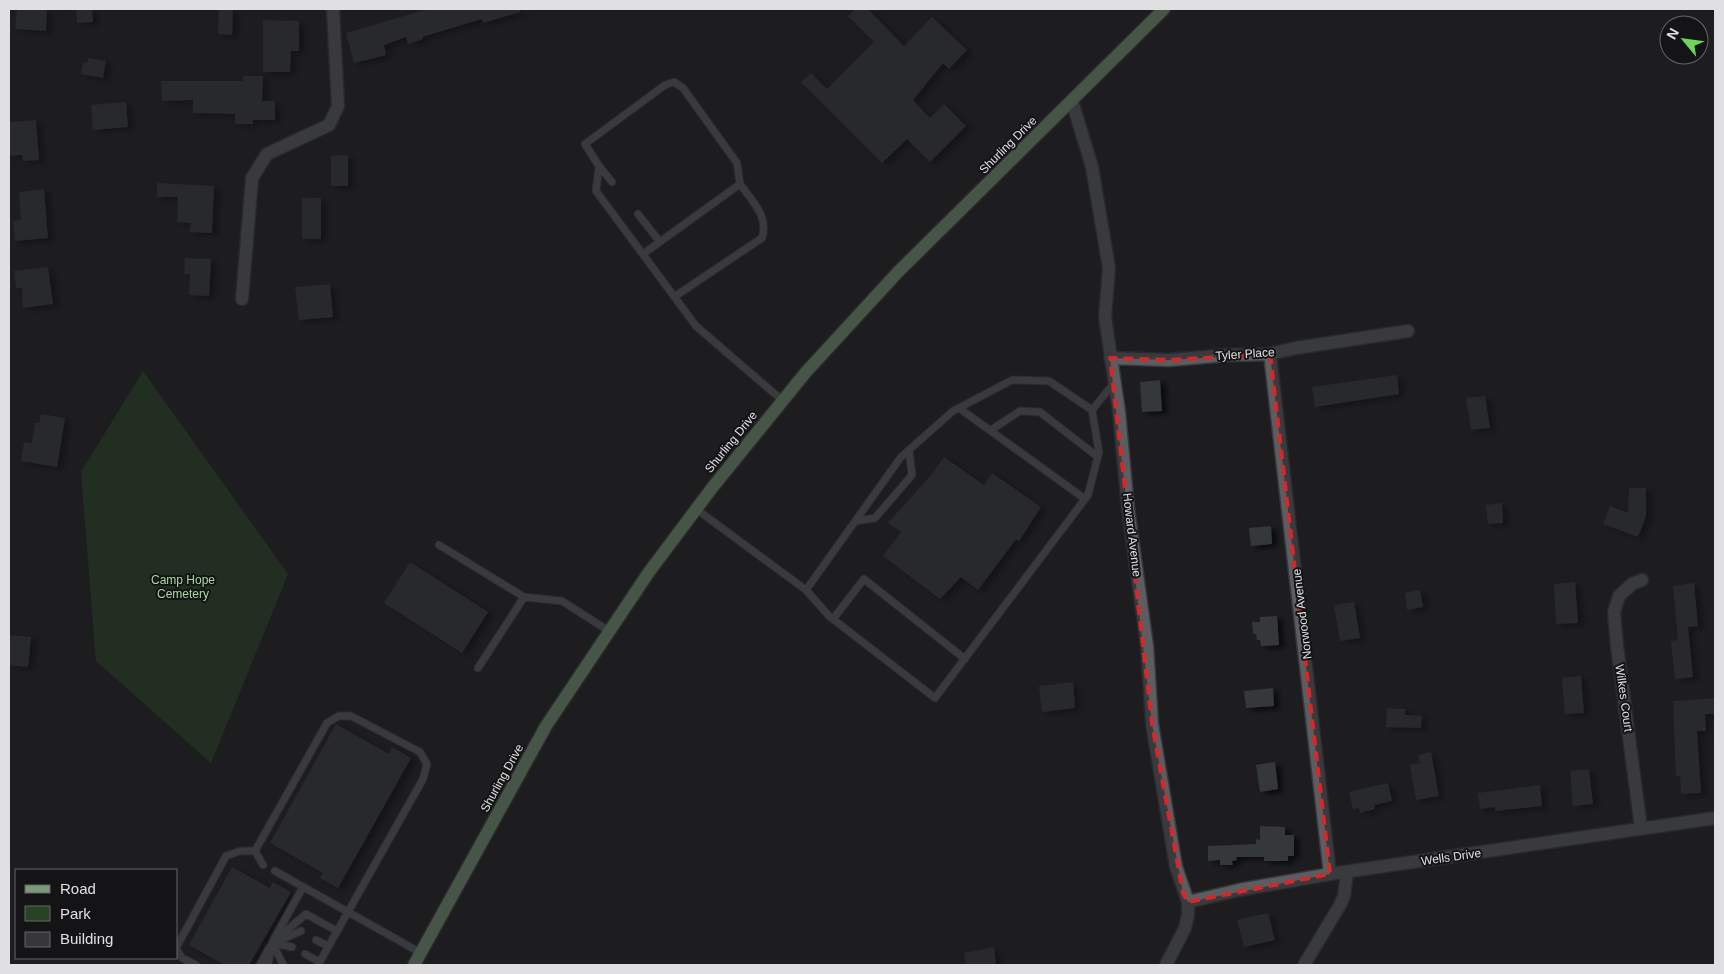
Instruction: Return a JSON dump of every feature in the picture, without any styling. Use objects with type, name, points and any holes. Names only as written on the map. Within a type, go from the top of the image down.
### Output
[{"type":"main road","name":"Shurling Drive","points":[[414,965],[546,726],[609,631],[696,509],[806,372],[898,272],[1164,9]]},
{"type":"street","points":[[242,299],[252,178],[267,154],[329,126],[338,106],[333,9]]},
{"type":"street","name":"Howard Avenue","points":[[1072,101],[1092,167],[1109,268],[1104,317],[1114,383],[1146,646],[1152,724],[1176,867],[1183,893],[1188,902],[1185,928],[1166,965]]},
{"type":"street","name":"Tyler Place","points":[[1110,358],[1169,360],[1227,355],[1270,354],[1296,348],[1408,331]]},
{"type":"street","name":"Norwood Avenue","points":[[1270,354],[1330,874]]},
{"type":"street","name":"Wilkes Court","points":[[1641,828],[1614,612],[1620,596],[1632,584],[1642,580]]},
{"type":"street","name":"Wells Drive","points":[[1188,902],[1239,890],[1330,874],[1715,818]]},
{"type":"street","points":[[1304,965],[1342,900],[1347,872]]},
{"type":"lane","points":[[612,182],[585,144],[665,85],[674,82],[684,88],[737,164],[740,184],[764,218],[765,230],[762,238],[674,298]]},
{"type":"lane","points":[[599,166],[596,191],[674,298],[696,326],[783,401]]},
{"type":"lane","points":[[643,254],[740,184]]},
{"type":"lane","points":[[638,214],[660,242]]},
{"type":"lane","points":[[696,509],[806,590],[833,619],[936,698],[1085,499],[1099,452],[1092,410],[1049,381],[1012,380],[959,408],[901,457],[806,590]]},
{"type":"lane","points":[[1092,410],[1114,383]]},
{"type":"lane","points":[[959,408],[1085,499]]},
{"type":"lane","points":[[990,430],[1020,411],[1040,412],[1098,457]]},
{"type":"lane","points":[[856,521],[875,518],[912,475],[909,450]]},
{"type":"lane","points":[[438,545],[524,597],[562,601],[609,631]]},
{"type":"lane","points":[[833,619],[864,579],[965,659]]},
{"type":"lane","points":[[478,668],[524,597]]},
{"type":"lane","points":[[255,851],[327,723],[333,719],[339,716],[351,716],[420,752],[427,764],[423,779],[318,963],[306,954]]},
{"type":"lane","points":[[178,944],[226,856],[240,850],[255,851]]},
{"type":"lane","points":[[255,851],[263,865]]},
{"type":"lane","points":[[275,871],[421,953]]},
{"type":"lane","points":[[260,965],[303,887]]},
{"type":"lane","points":[[268,965],[272,943],[306,914],[336,932]]},
{"type":"lane","points":[[272,943],[301,931]]},
{"type":"lane","points":[[316,940],[328,946]]},
{"type":"lane","points":[[272,943],[292,947]]},
{"type":"lane","points":[[272,943],[283,964]]},
{"type":"lane","points":[[178,951],[182,958],[196,965]]},
{"type":"highlighted area","points":[[1270,354],[1330,874],[1188,902],[1183,893],[1152,724],[1110,358],[1169,360]]},
{"type":"green space","name":"Camp Hope Cemetery","points":[[143,371],[288,574],[211,763],[96,661],[81,472]]},
{"type":"building","points":[[17,9],[47,9],[46,31],[15,29]]},
{"type":"building","points":[[76,9],[92,9],[93,22],[77,23]]},
{"type":"building","points":[[219,9],[233,9],[232,35],[218,34]]},
{"type":"building","points":[[428,9],[520,9],[520,12],[483,23],[482,19],[422,37],[423,39],[408,44],[406,37],[384,45],[386,55],[354,63],[346,33]]},
{"type":"building","points":[[855,9],[868,9],[904,46],[932,17],[967,50],[949,69],[943,63],[913,100],[930,118],[944,104],[966,126],[930,162],[907,139],[882,163],[801,82],[811,73],[827,89],[874,42],[848,16]]},
{"type":"building","points":[[263,20],[299,21],[299,51],[291,51],[290,72],[263,72]]},
{"type":"building","points":[[88,58],[106,61],[103,78],[81,74],[83,63],[87,63]]},
{"type":"building","points":[[243,76],[263,76],[262,101],[275,101],[275,120],[253,120],[253,124],[235,124],[235,114],[193,113],[193,100],[162,101],[161,81],[243,81]]},
{"type":"building","points":[[126,102],[128,127],[93,130],[91,105]]},
{"type":"building","points":[[36,120],[39,160],[23,161],[22,155],[9,156],[9,122]]},
{"type":"building","points":[[348,155],[348,186],[331,186],[331,156]]},
{"type":"building","points":[[157,183],[214,186],[212,233],[190,232],[191,223],[177,222],[178,197],[157,197]]},
{"type":"building","points":[[44,189],[48,238],[15,241],[13,221],[21,220],[19,192]]},
{"type":"building","points":[[302,198],[321,198],[321,239],[302,239]]},
{"type":"building","points":[[185,258],[211,259],[209,296],[189,295],[190,274],[184,274]]},
{"type":"building","points":[[48,267],[53,304],[23,308],[22,288],[16,288],[14,271]]},
{"type":"building","points":[[330,284],[333,317],[299,320],[295,287]]},
{"type":"building","points":[[1397,375],[1399,394],[1315,407],[1312,387]]},
{"type":"building","points":[[1160,380],[1162,411],[1142,412],[1140,382]]},
{"type":"building","points":[[1485,396],[1490,428],[1471,430],[1466,398]]},
{"type":"building","points":[[41,414],[65,418],[57,467],[21,461],[24,442],[32,443],[35,423],[39,423]]},
{"type":"building","points":[[944,457],[984,485],[992,473],[1041,507],[1019,541],[1016,539],[978,590],[961,577],[940,599],[883,556],[901,532],[888,523],[931,475]]},
{"type":"building","points":[[1629,488],[1646,488],[1646,516],[1638,537],[1603,524],[1610,506],[1628,513]]},
{"type":"building","points":[[1502,503],[1503,523],[1488,524],[1486,505]]},
{"type":"building","points":[[1271,526],[1272,544],[1251,546],[1249,528]]},
{"type":"building","points":[[410,562],[488,612],[462,653],[384,603]]},
{"type":"building","points":[[1575,582],[1578,623],[1556,624],[1554,584]]},
{"type":"building","points":[[1694,583],[1698,626],[1688,627],[1693,677],[1675,679],[1671,641],[1678,640],[1673,586]]},
{"type":"building","points":[[1420,590],[1423,607],[1407,610],[1405,593]]},
{"type":"building","points":[[1354,602],[1360,638],[1340,641],[1334,605]]},
{"type":"building","points":[[1277,616],[1279,645],[1261,646],[1256,634],[1253,634],[1252,622],[1260,622],[1260,617]]},
{"type":"building","points":[[9,635],[31,637],[28,667],[9,665]]},
{"type":"building","points":[[1581,676],[1584,713],[1565,714],[1562,678]]},
{"type":"building","points":[[1073,682],[1075,708],[1042,712],[1039,686]]},
{"type":"building","points":[[1273,688],[1274,706],[1246,708],[1244,691]]},
{"type":"building","points":[[1715,698],[1715,714],[1705,714],[1706,731],[1697,731],[1701,793],[1681,794],[1680,776],[1676,776],[1673,701]]},
{"type":"building","points":[[1387,708],[1405,709],[1405,715],[1422,716],[1421,728],[1386,727]]},
{"type":"building","points":[[336,724],[389,754],[392,747],[411,758],[338,888],[320,878],[323,873],[270,843]]},
{"type":"building","points":[[1431,752],[1439,796],[1416,800],[1410,765],[1420,763],[1418,755]]},
{"type":"building","points":[[1275,762],[1278,789],[1260,792],[1256,765]]},
{"type":"building","points":[[1589,769],[1593,804],[1573,806],[1570,771]]},
{"type":"building","points":[[1388,783],[1392,801],[1374,805],[1375,809],[1360,813],[1359,808],[1353,809],[1349,792]]},
{"type":"building","points":[[1540,785],[1542,806],[1495,811],[1495,807],[1480,809],[1478,793]]},
{"type":"building","points":[[1260,826],[1285,827],[1285,835],[1294,835],[1294,856],[1288,856],[1288,861],[1264,861],[1264,857],[1236,857],[1237,860],[1232,861],[1233,865],[1220,865],[1220,860],[1208,861],[1208,846],[1256,844],[1256,839],[1260,840]]},
{"type":"building","points":[[232,867],[270,888],[273,882],[291,892],[249,965],[225,965],[189,945]]},
{"type":"building","points":[[1268,913],[1275,940],[1244,947],[1237,920]]},
{"type":"building","points":[[994,947],[996,965],[966,965],[964,953]]}]
